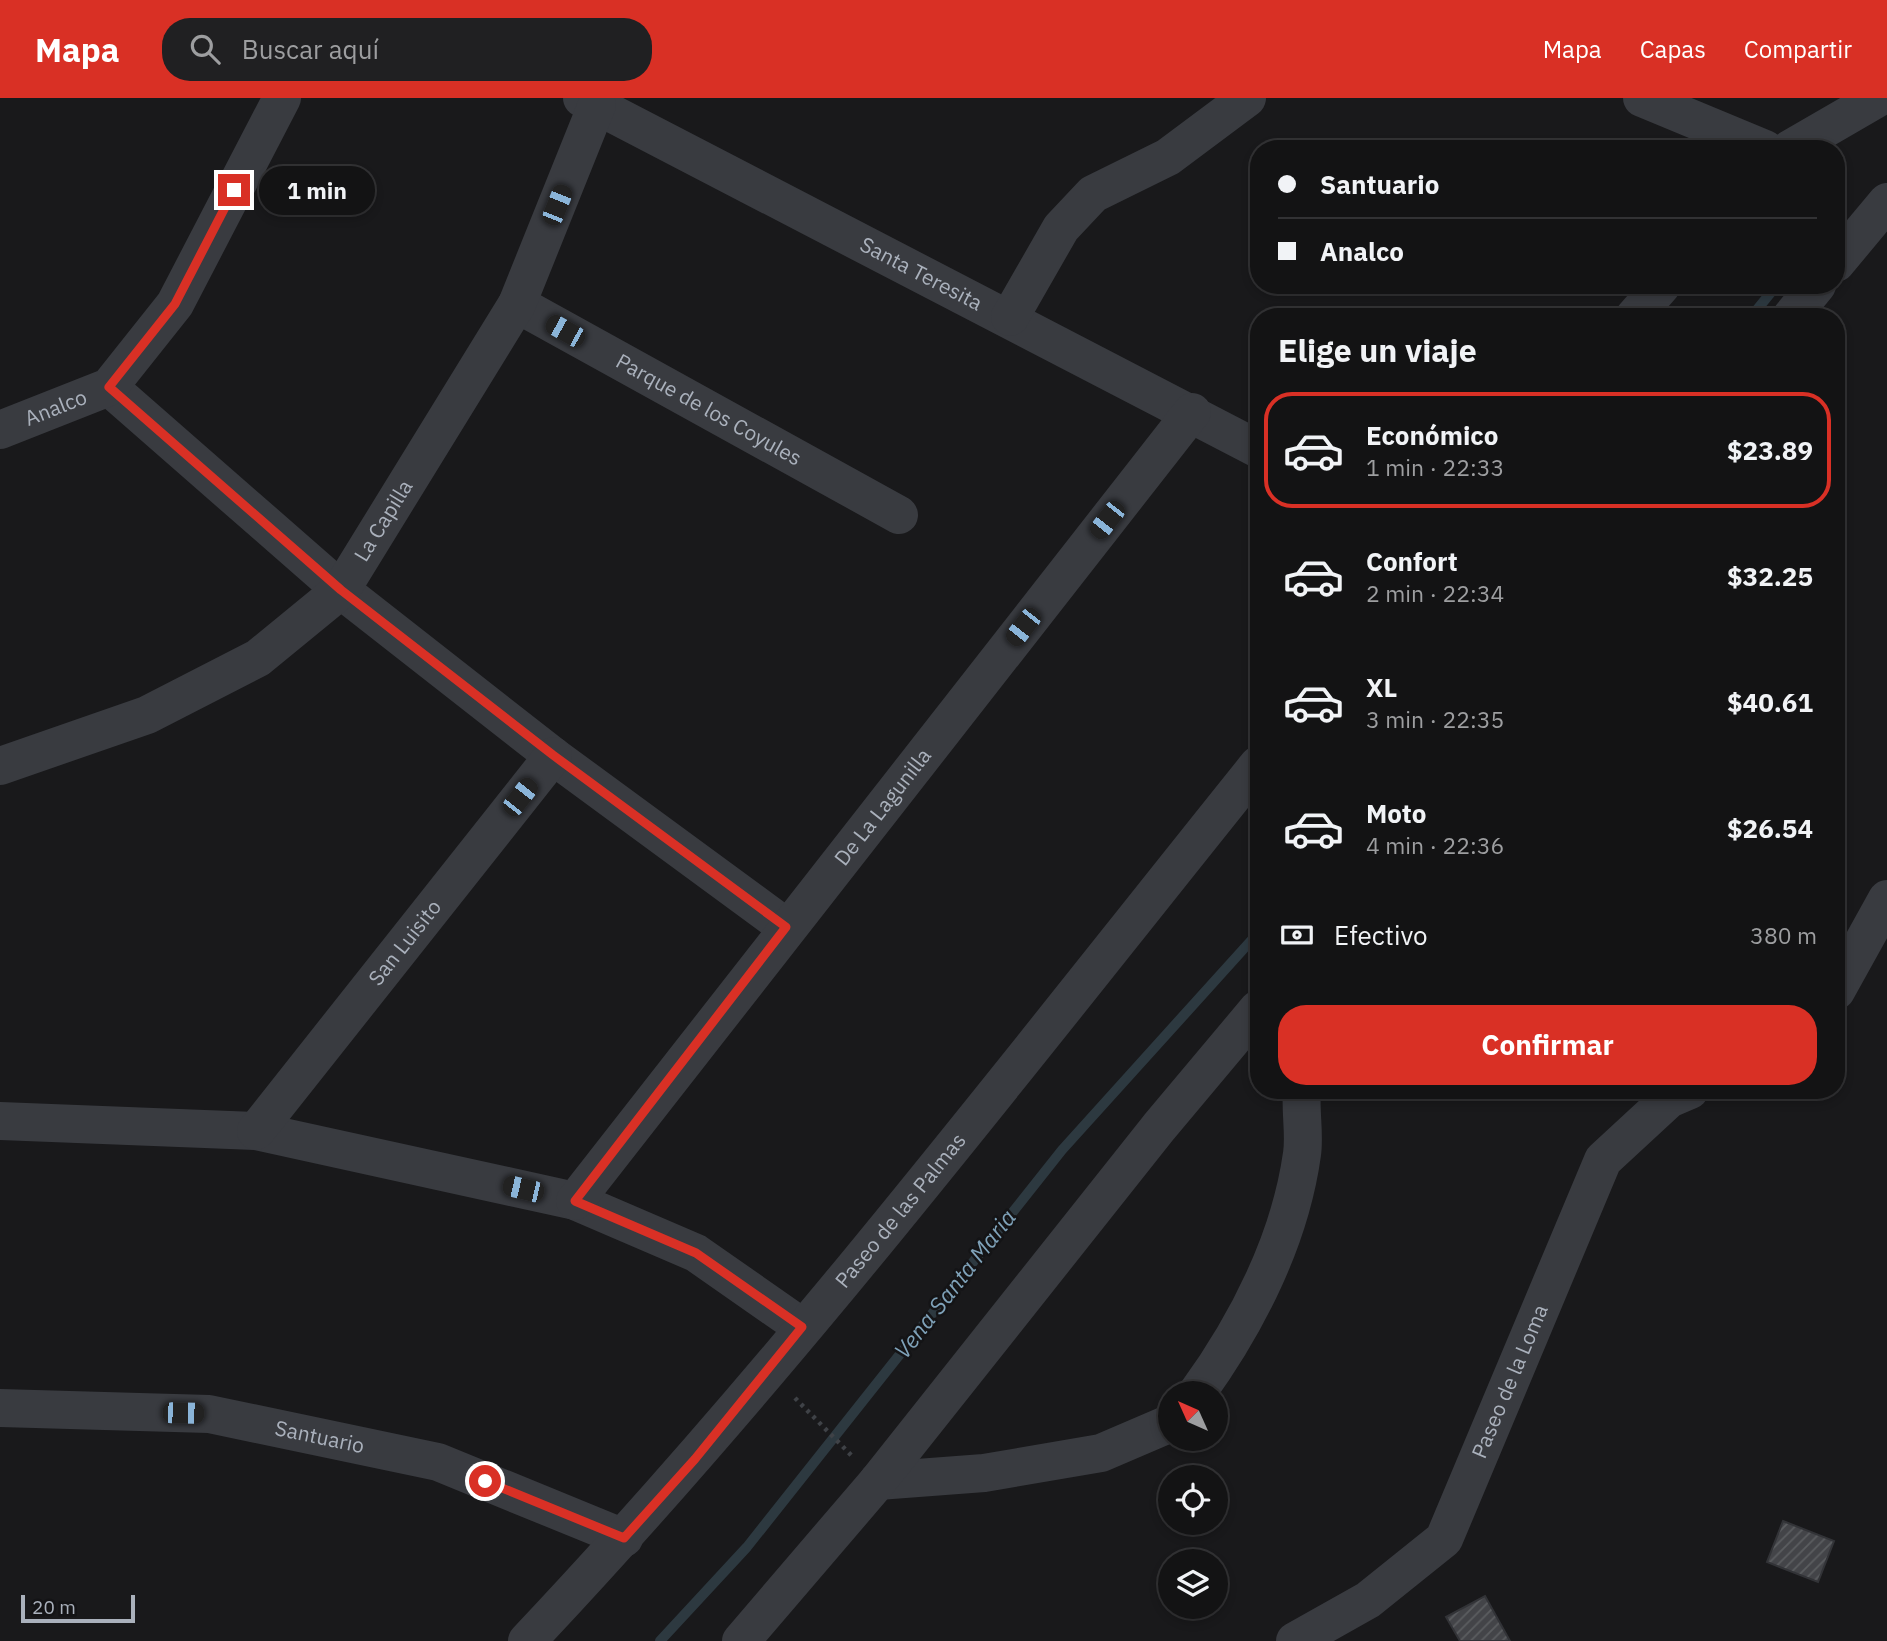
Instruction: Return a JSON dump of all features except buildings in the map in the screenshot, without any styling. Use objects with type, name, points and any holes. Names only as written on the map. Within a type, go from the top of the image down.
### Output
[{"type":"street","name":"Analco","points":[[0,430],[109,387],[175,304],[282,98]]},
{"type":"street","points":[[1010,317],[1061,228],[1093,194],[1168,158],[1247,98]]},
{"type":"street","points":[[1642,98],[1743,140]]},
{"type":"street","points":[[1806,140],[1878,98]]},
{"type":"street","name":"Santa Teresita","points":[[589,102],[1010,317],[1250,445]]},
{"type":"street","name":"La Capilla","points":[[0,766],[147,715],[258,658],[341,590],[517,304],[589,102]]},
{"type":"street","points":[[1845,252],[1887,202]]},
{"type":"street","points":[[1642,308],[1654,294]]},
{"type":"street","points":[[1799,308],[1810,294]]},
{"type":"street","name":"Parque de los Coyules","points":[[517,304],[899,515]]},
{"type":"street","points":[[109,387],[341,590],[553,755],[786,927]]},
{"type":"street","name":"De La Lagunilla","points":[[575,1201],[786,927],[1192,412]]},
{"type":"street","name":"San Luisito","points":[[256,1131],[553,755]]},
{"type":"street","name":"Paseo de las Palmas","points":[[527,1641],[695,1459],[906,1204],[1250,775]]},
{"type":"street","points":[[1845,975],[1887,899]]},
{"type":"street","points":[[741,1641],[867,1471],[1250,1019]]},
{"type":"street","points":[[1206,1381],[1259,1291],[1290,1207],[1302,1153],[1302,1099]]},
{"type":"street","name":"Paseo de la Loma","points":[[1295,1641],[1368,1600],[1444,1539],[1603,1160],[1671,1099]]},
{"type":"street","points":[[0,1121],[256,1131],[575,1201],[696,1253],[802,1327]]},
{"type":"street","name":"Santuario","points":[[0,1409],[209,1413],[438,1462],[624,1538]]},
{"type":"street","points":[[867,1471],[984,1473],[1101,1453],[1158,1429]]},
{"type":"path","points":[[794,1399],[867,1471]]},
{"type":"waterway","name":"Vena Santa Maria","points":[[1758,308],[1770,294]]},
{"type":"waterway","name":"Vena Santa Maria","points":[[660,1641],[747,1547],[1062,1150],[1250,942]]},
{"type":"route","points":[[234,190],[175,304],[109,387],[341,590],[553,755],[786,927],[575,1201],[696,1253],[802,1327],[695,1459],[624,1538],[485,1481]]}]
